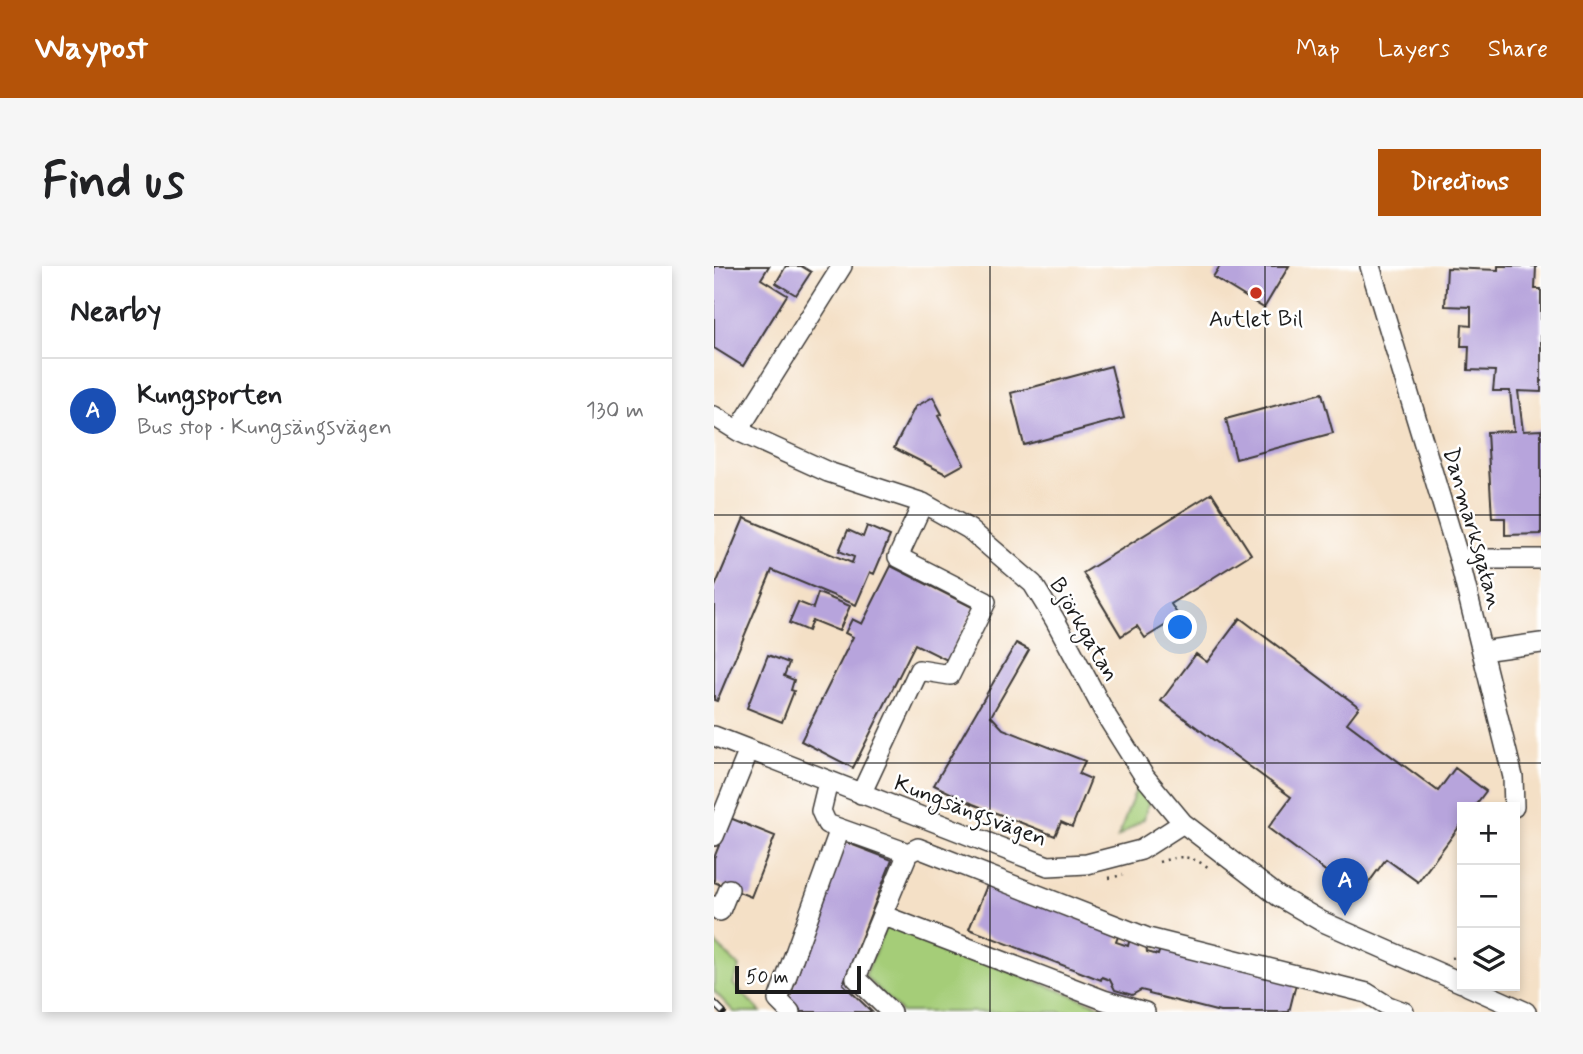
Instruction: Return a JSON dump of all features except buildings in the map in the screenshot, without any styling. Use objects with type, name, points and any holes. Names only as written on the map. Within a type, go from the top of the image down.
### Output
[{"type":"street","points":[[738,430],[842,266]]},
{"type":"street","name":"Danmarksgatan","points":[[1370,266],[1459,559],[1513,777],[1514,802]]},
{"type":"street","name":"Björkgatan","points":[[714,416],[828,472],[923,503],[969,529],[1033,584],[1107,717],[1144,776],[1183,823]]},
{"type":"street","points":[[861,794],[919,670],[950,675],[986,603],[898,557],[923,503]]},
{"type":"street","points":[[1459,559],[1530,564]]},
{"type":"street","points":[[1482,651],[1541,643]]},
{"type":"street","name":"Kungsängsvägen","points":[[714,736],[1048,866],[1087,864],[1141,850],[1183,823]]},
{"type":"street","points":[[714,836],[749,750]]},
{"type":"street","points":[[828,782],[821,811],[827,824],[908,853]]},
{"type":"street","points":[[1183,823],[1278,896],[1321,921],[1457,980]]},
{"type":"street","points":[[790,1012],[778,1000],[840,829]]},
{"type":"street","points":[[891,1012],[856,978],[908,853],[918,848],[1183,942],[1268,962],[1367,993],[1392,1010]]},
{"type":"street","points":[[714,906],[720,911],[729,889]]},
{"type":"street","points":[[882,915],[924,938],[1145,1012]]},
{"type":"street","points":[[1482,991],[1526,1012]]},
{"type":"green space","points":[[1140,779],[1149,800],[1144,819],[1118,837]]},
{"type":"green space","points":[[886,925],[1117,1012],[901,1012],[865,976]]},
{"type":"green space","points":[[714,942],[740,967],[733,984],[761,1012],[734,1012],[714,991]]},
{"type":"railway","points":[[714,1003],[723,1012]]},
{"type":"place","name":"Autlet Bil","points":[[1256,293]]},
{"type":"place","name":"Kungsporten","points":[[1345,916]]}]
